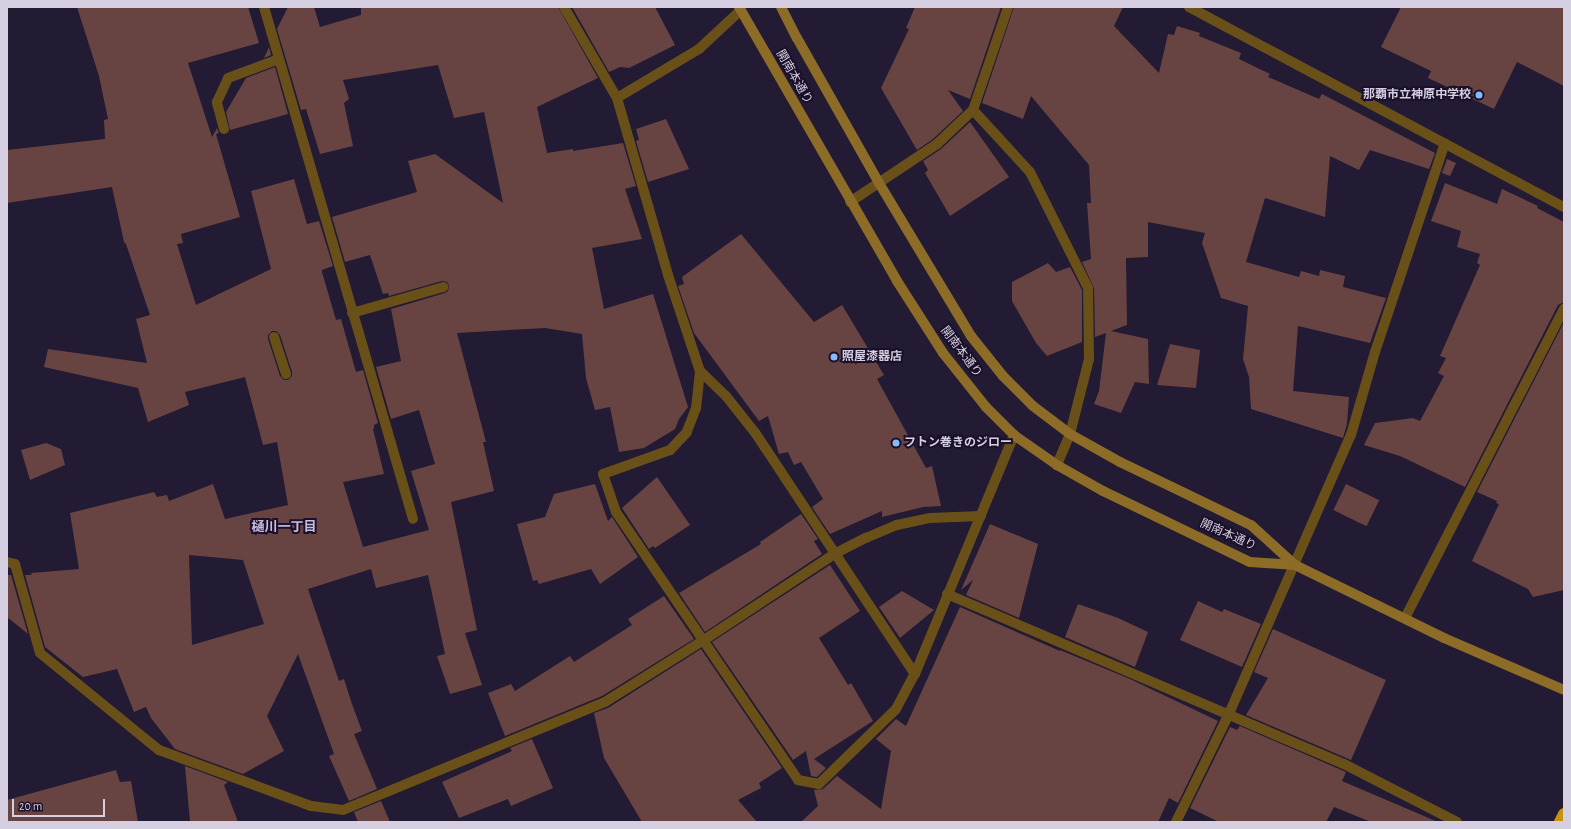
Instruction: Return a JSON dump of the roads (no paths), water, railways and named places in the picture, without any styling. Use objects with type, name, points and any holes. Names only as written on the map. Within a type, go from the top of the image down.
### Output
[{"type":"highway","points":[[1560,822],[1564,814]]},
{"type":"main road","name":"開南本通り","points":[[781,7],[879,182],[971,336],[1003,376],[1033,406],[1070,434],[1120,462],[1250,525],[1295,565],[1444,638],[1564,690]]},
{"type":"main road","name":"開南本通り","points":[[741,8],[850,202],[897,281],[943,353],[986,407],[1014,435],[1057,466],[1103,491],[1250,562],[1295,565]]},
{"type":"street","points":[[264,7],[413,519]]},
{"type":"street","points":[[564,7],[616,98],[668,275],[700,371],[696,408],[687,432],[670,450],[603,474],[616,512],[798,780],[820,784],[896,709],[915,674],[946,594],[981,516],[1014,435]]},
{"type":"street","points":[[850,202],[937,144],[973,110],[1008,7]]},
{"type":"street","points":[[1189,7],[1564,207]]},
{"type":"street","points":[[616,98],[699,49],[741,8]]},
{"type":"street","points":[[224,129],[217,102],[228,78],[279,59]]},
{"type":"street","points":[[973,110],[1030,172],[1088,288],[1089,359],[1070,434],[1057,466]]},
{"type":"street","points":[[1176,822],[1228,716],[1351,435],[1375,352],[1445,143]]},
{"type":"street","points":[[352,313],[443,286]]},
{"type":"street","points":[[1405,618],[1564,308]]},
{"type":"street","points":[[274,337],[286,374]]},
{"type":"street","points":[[700,371],[726,396],[756,434],[915,674]]},
{"type":"street","points":[[7,562],[15,564],[40,653],[159,750],[311,806],[343,810],[605,702],[704,640],[836,553],[866,538],[897,525],[930,518],[981,516]]},
{"type":"street","points":[[946,594],[1228,716],[1344,764],[1457,822]]},
{"type":"place","name":"那覇市立神原中学校","points":[[1479,95]]},
{"type":"place","name":"照屋漆器店","points":[[834,357]]},
{"type":"place","name":"フトン巻きのジロー","points":[[896,443]]},
{"type":"district","name":"樋川一丁目","points":[[284,528]]}]
